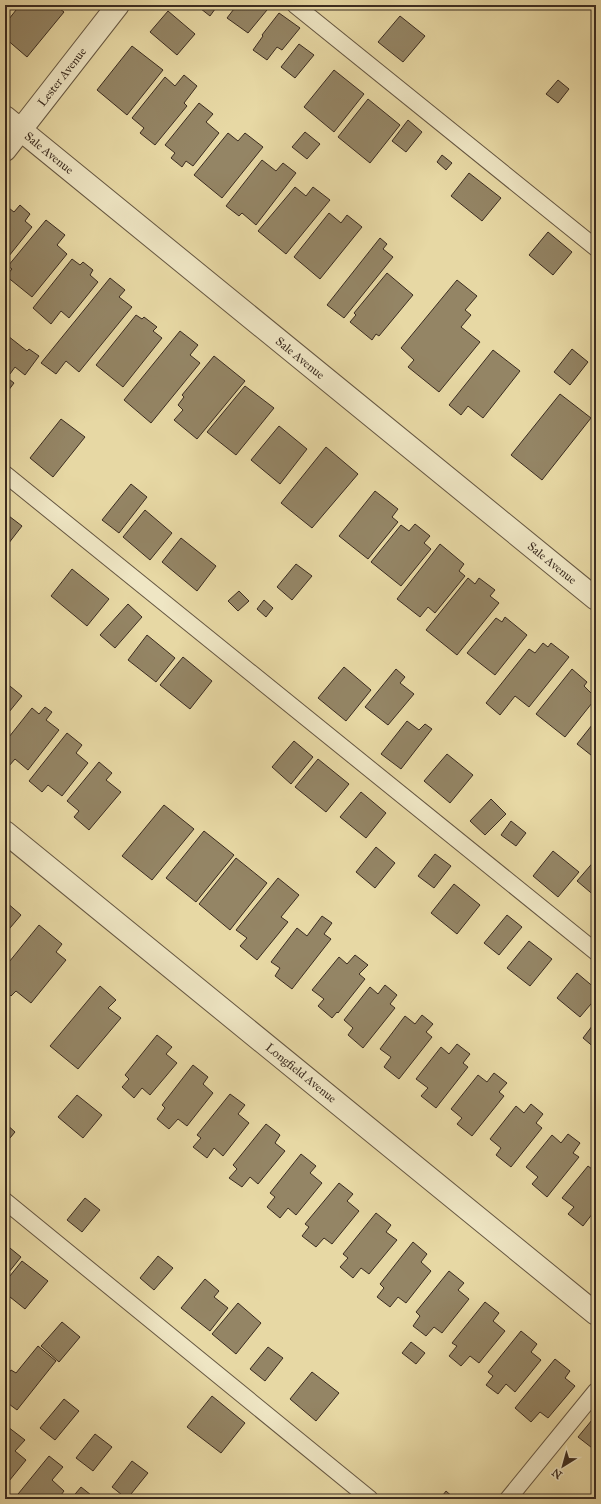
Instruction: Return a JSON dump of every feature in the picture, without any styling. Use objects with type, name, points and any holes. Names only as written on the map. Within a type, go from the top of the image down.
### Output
[{"type":"street","name":"Lester Avenue","points":[[5,150],[13,124],[118,5]]},
{"type":"street","name":"Sale Avenue","points":[[13,124],[596,599]]},
{"type":"street","name":"Longfield Avenue","points":[[5,832],[596,1314]]},
{"type":"lane","points":[[295,5],[596,248]]},
{"type":"lane","points":[[5,474],[596,952]]},
{"type":"lane","points":[[5,1202],[370,1499]]},
{"type":"lane","points":[[508,1499],[596,1391]]},
{"type":"building","points":[[20,5],[55,5],[64,12],[27,57],[5,38],[5,24]]},
{"type":"building","points":[[196,5],[218,5],[210,16]]},
{"type":"building","points":[[237,5],[261,5],[267,10],[248,33],[227,18]]},
{"type":"building","points":[[168,11],[195,34],[177,55],[150,32]]},
{"type":"building","points":[[279,13],[300,28],[282,50],[277,47],[267,60],[253,50],[263,36],[262,35]]},
{"type":"building","points":[[400,16],[425,36],[403,62],[378,42]]},
{"type":"building","points":[[299,44],[314,55],[295,78],[281,67]]},
{"type":"building","points":[[132,46],[163,70],[127,115],[97,90]]},
{"type":"building","points":[[334,70],[364,94],[334,132],[304,107]]},
{"type":"building","points":[[184,75],[197,86],[184,103],[187,106],[155,145],[140,133],[144,128],[132,118],[165,77],[175,86]]},
{"type":"building","points":[[558,80],[569,89],[558,103],[546,94]]},
{"type":"building","points":[[368,99],[400,125],[370,163],[338,137]]},
{"type":"building","points":[[199,103],[213,114],[206,122],[219,133],[193,166],[186,161],[182,167],[171,158],[175,153],[165,145]]},
{"type":"building","points":[[408,120],[422,132],[406,152],[392,141]]},
{"type":"building","points":[[305,132],[320,144],[307,159],[292,147]]},
{"type":"building","points":[[228,133],[238,141],[245,133],[263,147],[222,198],[194,175]]},
{"type":"building","points":[[442,155],[452,163],[446,170],[437,162]]},
{"type":"building","points":[[262,160],[276,171],[283,163],[296,173],[256,225],[242,213],[239,216],[226,206]]},
{"type":"building","points":[[469,173],[501,198],[482,221],[451,196]]},
{"type":"building","points":[[295,187],[306,196],[313,187],[330,200],[286,254],[258,231]]},
{"type":"building","points":[[5,205],[14,212],[20,205],[30,214],[25,221],[32,227],[5,261]]},
{"type":"building","points":[[329,213],[341,223],[347,215],[362,227],[320,279],[294,257]]},
{"type":"building","points":[[46,220],[65,235],[57,245],[67,254],[32,297],[6,276],[12,269],[8,266]]},
{"type":"building","points":[[548,232],[572,252],[553,275],[529,255]]},
{"type":"building","points":[[380,238],[387,244],[383,249],[393,257],[344,318],[327,305]]},
{"type":"building","points":[[72,259],[80,265],[83,262],[93,270],[90,275],[98,282],[69,318],[61,311],[51,324],[33,308]]},
{"type":"building","points":[[387,273],[413,295],[379,336],[376,334],[372,340],[350,322],[356,315],[354,313]]},
{"type":"building","points":[[110,278],[125,290],[119,297],[132,307],[79,372],[66,361],[56,374],[41,363]]},
{"type":"building","points":[[457,280],[477,296],[465,310],[471,315],[461,327],[480,342],[439,392],[408,367],[414,360],[401,348]]},
{"type":"building","points":[[136,315],[142,319],[144,317],[157,327],[153,331],[162,338],[123,387],[96,365]]},
{"type":"building","points":[[180,331],[198,345],[190,355],[200,363],[151,423],[124,400]]},
{"type":"building","points":[[8,336],[27,351],[29,349],[39,356],[25,375],[15,367],[10,374],[5,370],[5,340]]},
{"type":"building","points":[[572,349],[588,362],[570,385],[554,372]]},
{"type":"building","points":[[493,350],[520,371],[483,418],[468,406],[461,415],[449,405]]},
{"type":"building","points":[[214,356],[245,381],[197,439],[174,420],[183,410],[178,405],[184,397],[182,395]]},
{"type":"building","points":[[5,376],[14,383],[5,395]]},
{"type":"building","points":[[245,386],[274,408],[236,455],[207,432]]},
{"type":"building","points":[[560,394],[591,418],[542,480],[511,455]]},
{"type":"building","points":[[61,419],[85,437],[53,477],[30,458]]},
{"type":"building","points":[[279,426],[307,449],[280,484],[251,460]]},
{"type":"building","points":[[326,447],[358,474],[312,528],[281,503]]},
{"type":"building","points":[[131,484],[147,497],[119,533],[102,520]]},
{"type":"building","points":[[375,491],[398,509],[392,517],[398,522],[368,559],[339,536]]},
{"type":"building","points":[[145,510],[172,533],[150,560],[123,537]]},
{"type":"building","points":[[5,513],[22,526],[5,548]]},
{"type":"building","points":[[415,524],[430,536],[424,543],[431,549],[401,586],[371,562],[401,525],[409,531]]},
{"type":"building","points":[[181,538],[216,566],[197,591],[162,562]]},
{"type":"building","points":[[440,544],[464,564],[459,571],[465,576],[435,613],[428,607],[420,617],[397,599]]},
{"type":"building","points":[[296,564],[312,576],[292,600],[277,587]]},
{"type":"building","points":[[72,569],[109,599],[87,626],[51,596]]},
{"type":"building","points":[[468,578],[475,584],[479,578],[495,590],[490,596],[499,603],[457,655],[426,630]]},
{"type":"building","points":[[239,591],[249,601],[238,611],[228,601]]},
{"type":"building","points":[[264,600],[273,608],[266,617],[257,609]]},
{"type":"building","points":[[128,604],[142,617],[115,648],[100,635]]},
{"type":"building","points":[[505,617],[527,635],[495,675],[467,653],[496,618],[502,622]]},
{"type":"building","points":[[147,635],[175,658],[156,682],[128,660]]},
{"type":"building","points":[[543,643],[548,647],[551,643],[569,657],[529,707],[515,696],[500,715],[486,703],[529,649],[535,653]]},
{"type":"building","points":[[183,657],[212,681],[190,709],[160,685]]},
{"type":"building","points":[[344,667],[371,690],[346,721],[318,698]]},
{"type":"building","points":[[396,669],[405,677],[400,683],[414,694],[388,725],[365,707]]},
{"type":"building","points":[[572,669],[587,682],[584,686],[596,698],[565,737],[536,714]]},
{"type":"building","points":[[5,682],[22,696],[5,717]]},
{"type":"building","points":[[45,707],[52,712],[46,720],[59,730],[28,770],[15,759],[9,766],[5,763],[5,742],[32,708],[39,714]]},
{"type":"building","points":[[596,720],[596,759],[577,744]]},
{"type":"building","points":[[407,721],[419,730],[425,724],[432,729],[401,769],[381,754]]},
{"type":"building","points":[[67,733],[82,745],[76,753],[88,763],[62,796],[48,785],[42,792],[29,781]]},
{"type":"building","points":[[294,741],[313,757],[291,784],[272,767]]},
{"type":"building","points":[[447,754],[473,775],[450,803],[424,781]]},
{"type":"building","points":[[318,759],[349,784],[326,812],[295,787]]},
{"type":"building","points":[[99,762],[112,773],[106,780],[121,792],[89,830],[74,817],[79,811],[67,801]]},
{"type":"building","points":[[361,792],[386,813],[366,838],[340,817]]},
{"type":"building","points":[[491,799],[506,814],[485,835],[470,821]]},
{"type":"building","points":[[164,805],[194,829],[152,880],[122,856]]},
{"type":"building","points":[[511,821],[526,833],[516,846],[501,835]]},
{"type":"building","points":[[204,831],[234,855],[196,902],[166,878]]},
{"type":"building","points":[[376,847],[395,863],[375,888],[356,872]]},
{"type":"building","points":[[553,851],[579,872],[558,897],[533,876]]},
{"type":"building","points":[[435,854],[451,866],[434,888],[418,876]]},
{"type":"building","points":[[236,858],[267,883],[230,930],[199,904]]},
{"type":"building","points":[[596,859],[596,897],[577,881]]},
{"type":"building","points":[[278,878],[299,895],[281,917],[288,922],[257,960],[240,946],[247,938],[236,930]]},
{"type":"building","points":[[454,884],[480,905],[457,934],[431,913]]},
{"type":"building","points":[[6,902],[21,915],[5,934],[5,904]]},
{"type":"building","points":[[507,915],[522,927],[499,955],[484,943]]},
{"type":"building","points":[[322,916],[332,923],[324,934],[331,939],[292,989],[275,976],[280,968],[271,962],[297,928],[307,936]]},
{"type":"building","points":[[39,925],[62,944],[56,952],[66,960],[31,1003],[16,991],[11,996],[5,991],[5,967]]},
{"type":"building","points":[[529,941],[552,959],[530,986],[507,968]]},
{"type":"building","points":[[355,955],[368,965],[359,974],[365,979],[338,1013],[337,1012],[332,1018],[318,1006],[324,999],[312,990],[339,957],[347,964]]},
{"type":"building","points":[[577,973],[596,989],[596,998],[580,1017],[557,998]]},
{"type":"building","points":[[385,985],[397,995],[390,1004],[395,1008],[363,1048],[348,1035],[353,1028],[344,1020],[370,987],[378,994]]},
{"type":"building","points":[[100,986],[116,1000],[108,1008],[121,1018],[78,1069],[50,1046]]},
{"type":"building","points":[[422,1015],[433,1024],[426,1032],[432,1037],[399,1079],[384,1067],[391,1057],[380,1049],[405,1016],[415,1024]]},
{"type":"building","points":[[596,1021],[596,1049],[583,1038]]},
{"type":"building","points":[[157,1035],[172,1047],[166,1054],[177,1063],[150,1095],[142,1088],[134,1098],[122,1087],[129,1079],[125,1075]]},
{"type":"building","points":[[457,1044],[470,1054],[463,1063],[468,1067],[436,1108],[421,1096],[428,1088],[416,1079],[441,1047],[449,1054]]},
{"type":"building","points":[[193,1065],[208,1077],[203,1084],[213,1093],[187,1126],[178,1119],[169,1129],[157,1119],[165,1108],[162,1105]]},
{"type":"building","points":[[494,1073],[507,1083],[499,1092],[504,1096],[472,1136],[457,1124],[462,1118],[451,1109],[478,1075],[487,1082]]},
{"type":"building","points":[[230,1094],[245,1105],[238,1114],[249,1123],[223,1156],[214,1148],[207,1158],[193,1147],[201,1138],[197,1135]]},
{"type":"building","points":[[77,1095],[102,1115],[83,1138],[58,1117]]},
{"type":"building","points":[[531,1104],[543,1114],[536,1123],[542,1128],[511,1167],[496,1155],[501,1148],[490,1139],[516,1106],[524,1113]]},
{"type":"building","points":[[5,1123],[15,1132],[5,1144]]},
{"type":"building","points":[[266,1124],[280,1135],[275,1143],[285,1151],[258,1184],[250,1177],[242,1187],[229,1178],[237,1169],[233,1165]]},
{"type":"building","points":[[568,1134],[580,1143],[573,1153],[579,1157],[547,1197],[532,1184],[538,1177],[526,1167],[552,1135],[561,1143]]},
{"type":"building","points":[[301,1154],[316,1166],[310,1173],[322,1183],[296,1215],[288,1208],[280,1218],[267,1207],[275,1197],[270,1193]]},
{"type":"building","points":[[588,1166],[596,1172],[596,1209],[583,1226],[568,1214],[574,1207],[562,1198]]},
{"type":"building","points":[[339,1183],[353,1194],[347,1201],[359,1211],[332,1244],[324,1238],[316,1247],[302,1236],[309,1227],[305,1224]]},
{"type":"building","points":[[85,1198],[100,1210],[82,1232],[67,1220]]},
{"type":"building","points":[[376,1213],[391,1225],[386,1232],[397,1240],[369,1274],[361,1268],[353,1278],[340,1267],[348,1258],[343,1254]]},
{"type":"building","points":[[413,1242],[427,1254],[421,1262],[431,1271],[406,1303],[398,1297],[390,1307],[377,1297],[384,1288],[380,1284]]},
{"type":"building","points":[[5,1244],[21,1257],[5,1277]]},
{"type":"building","points":[[158,1256],[173,1268],[154,1290],[140,1278]]},
{"type":"building","points":[[22,1261],[48,1281],[25,1309],[5,1293],[5,1282]]},
{"type":"building","points":[[449,1271],[464,1283],[458,1290],[469,1299],[442,1333],[434,1327],[426,1336],[413,1326],[420,1316],[416,1312]]},
{"type":"building","points":[[205,1279],[219,1291],[214,1297],[228,1308],[210,1331],[181,1308]]},
{"type":"building","points":[[485,1302],[499,1313],[493,1321],[505,1331],[479,1363],[470,1356],[461,1366],[449,1356],[457,1346],[452,1343]]},
{"type":"building","points":[[238,1303],[261,1323],[236,1354],[212,1334]]},
{"type":"building","points":[[62,1322],[80,1337],[59,1362],[41,1346]]},
{"type":"building","points":[[521,1331],[537,1344],[531,1352],[541,1360],[515,1392],[506,1384],[498,1394],[486,1385],[493,1376],[488,1372]]},
{"type":"building","points":[[411,1342],[425,1353],[416,1364],[402,1353]]},
{"type":"building","points":[[38,1346],[56,1361],[17,1410],[5,1401],[5,1378],[11,1370],[16,1373]]},
{"type":"building","points":[[268,1347],[283,1358],[265,1381],[250,1369]]},
{"type":"building","points":[[555,1359],[570,1371],[565,1378],[575,1386],[548,1418],[540,1412],[531,1422],[515,1408]]},
{"type":"building","points":[[312,1372],[339,1393],[316,1421],[290,1399]]},
{"type":"building","points":[[212,1396],[245,1423],[221,1453],[187,1427]]},
{"type":"building","points":[[64,1399],[79,1411],[55,1440],[40,1428]]},
{"type":"building","points":[[592,1420],[596,1423],[596,1451],[578,1437]]},
{"type":"building","points":[[8,1427],[25,1440],[15,1451],[26,1460],[5,1486],[5,1431]]},
{"type":"building","points":[[95,1434],[112,1447],[93,1471],[76,1458]]},
{"type":"building","points":[[49,1456],[63,1467],[52,1480],[64,1491],[58,1499],[14,1499]]},
{"type":"building","points":[[132,1461],[148,1473],[127,1499],[112,1487]]},
{"type":"building","points":[[81,1487],[96,1499],[71,1499]]},
{"type":"building","points":[[446,1491],[455,1499],[440,1499]]}]
